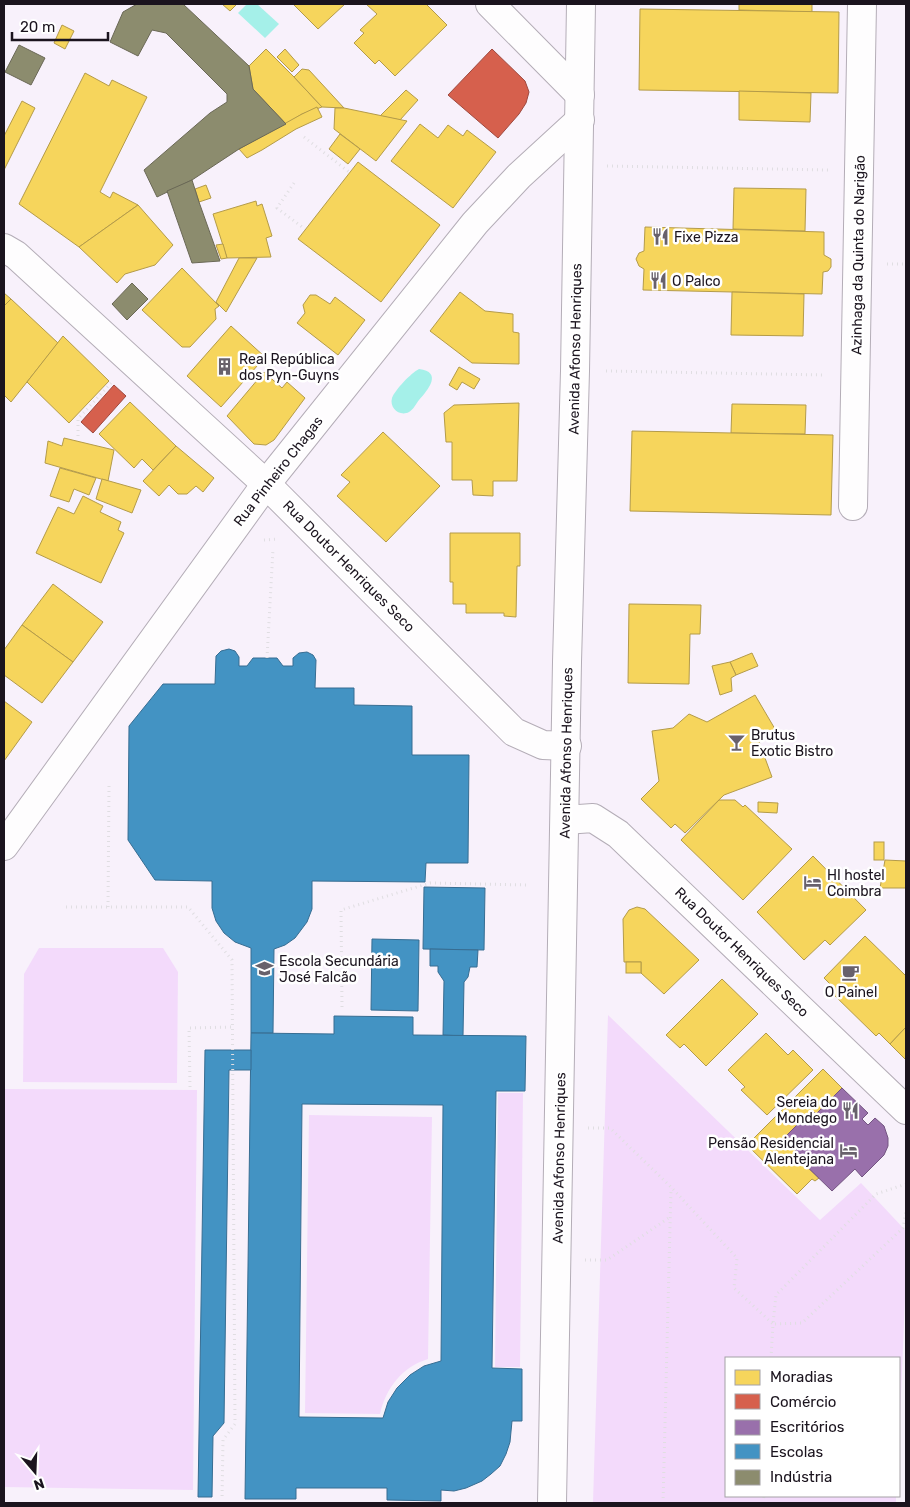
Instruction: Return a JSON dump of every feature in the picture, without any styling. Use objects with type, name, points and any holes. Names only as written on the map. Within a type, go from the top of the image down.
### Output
[{"type":"street","points":[[490,4],[580,107]]},
{"type":"street","name":"Avenida Afonso Henriques","points":[[552,1503],[581,4]]},
{"type":"street","name":"Azinhaga da Quinta do Narigão","points":[[852,506],[862,4]]},
{"type":"street","name":"Rua Pinheiro Chagas","points":[[4,846],[266,484],[475,222],[580,107]]},
{"type":"street","name":"Rua Doutor Henriques Seco","points":[[4,248],[16,255],[266,484],[514,732],[543,745],[567,746]]},
{"type":"street","name":"Rua Doutor Henriques Seco","points":[[565,820],[593,818],[618,834],[906,1110]]},
{"type":"path","points":[[304,137],[349,172]]},
{"type":"path","points":[[578,165],[859,170]]},
{"type":"path","points":[[294,183],[277,208],[305,229]]},
{"type":"path","points":[[635,371],[855,376]]},
{"type":"path","points":[[78,436],[78,419],[111,383]]},
{"type":"path","points":[[256,540],[281,539]]},
{"type":"path","points":[[267,658],[274,548]]},
{"type":"path","points":[[108,907],[109,785]]},
{"type":"path","points":[[342,1007],[341,910],[430,883],[528,885]]},
{"type":"path","points":[[66,907],[188,907],[232,960],[235,1424],[223,1440],[222,1500]]},
{"type":"path","points":[[190,1087],[189,1028],[232,1027]]},
{"type":"path","points":[[610,1128],[671,1188],[737,1258],[734,1288],[773,1324],[802,1323],[903,1228],[906,1212]]},
{"type":"path","points":[[771,1357],[776,1295],[876,1194],[906,1184]]},
{"type":"path","points":[[663,1503],[671,1188]]},
{"type":"path","points":[[607,1260],[670,1217]]},
{"type":"shaded area","points":[[247,4],[257,4],[279,24],[265,38],[238,13]]},
{"type":"shaded area","points":[[419,369],[426,371],[432,377],[429,387],[410,411],[402,413],[396,411],[392,405],[392,398],[404,382]]},
{"type":"shaded area","points":[[39,948],[163,948],[178,972],[177,1083],[23,1082],[24,974]]},
{"type":"shaded area","points":[[608,1015],[820,1220],[861,1183],[906,1231],[906,1274],[900,1420],[900,1357],[725,1357],[725,1497],[896,1497],[896,1503],[593,1503]]},
{"type":"shaded area","points":[[4,1089],[197,1090],[193,1490],[4,1487]]},
{"type":"shaded area","points":[[498,1093],[523,1093],[520,1367],[495,1367]]},
{"type":"shaded area","points":[[309,1115],[432,1117],[428,1359],[410,1367],[403,1373],[391,1387],[380,1414],[305,1413]]},
{"type":"building: Moradias","points":[[222,4],[237,4],[230,11]]},
{"type":"building: Moradias","points":[[293,4],[345,4],[318,29]]},
{"type":"building: Moradias","points":[[366,4],[426,4],[447,25],[395,76],[379,60],[375,64],[354,43],[364,33],[360,30],[377,14]]},
{"type":"building: Moradias","points":[[739,4],[812,4],[812,12],[739,10]]},
{"type":"building: Moradias","points":[[640,9],[839,12],[838,93],[639,90]]},
{"type":"building: Moradias","points":[[62,25],[74,31],[65,49],[54,43]]},
{"type":"building: Moradias","points":[[266,49],[322,107],[302,114],[286,124],[253,89],[249,66]]},
{"type":"building: Moradias","points":[[285,49],[299,65],[292,72],[277,57]]},
{"type":"building: Moradias","points":[[302,69],[309,70],[344,108],[322,107],[294,77]]},
{"type":"building: Moradias","points":[[85,73],[109,86],[112,80],[147,97],[100,192],[110,198],[113,192],[138,205],[79,247],[19,204]]},
{"type":"building: Moradias","points":[[406,90],[418,100],[400,120],[380,116]]},
{"type":"building: Moradias","points":[[739,91],[811,93],[810,122],[739,120]]},
{"type":"building: Moradias","points":[[22,101],[35,108],[4,170],[4,136]]},
{"type":"building: Moradias","points":[[317,107],[322,117],[296,129],[262,150],[247,158],[239,149],[302,114]]},
{"type":"building: Moradias","points":[[335,108],[344,108],[407,121],[376,161],[334,129]]},
{"type":"building: Moradias","points":[[420,124],[438,138],[448,125],[463,136],[467,130],[496,152],[453,208],[391,161]]},
{"type":"building: Moradias","points":[[340,134],[360,149],[348,164],[329,149]]},
{"type":"building: Moradias","points":[[358,162],[440,225],[381,302],[298,239]]},
{"type":"building: Moradias","points":[[206,185],[211,198],[199,202],[195,189]]},
{"type":"building: Moradias","points":[[734,188],[806,189],[805,231],[733,229]]},
{"type":"building: Moradias","points":[[256,201],[257,206],[262,204],[272,236],[266,238],[271,257],[227,258],[213,214]]},
{"type":"building: Moradias","points":[[138,205],[173,245],[155,265],[125,274],[117,283],[79,247]]},
{"type":"building: Moradias","points":[[645,227],[824,232],[824,255],[831,259],[831,267],[828,271],[823,272],[822,294],[643,290],[644,269],[639,266],[636,259],[639,253],[644,251]]},
{"type":"building: Moradias","points":[[223,244],[227,258],[221,259],[216,245]]},
{"type":"building: Moradias","points":[[239,258],[257,258],[226,312],[216,302]]},
{"type":"building: Moradias","points":[[182,268],[219,306],[215,309],[216,319],[190,347],[182,347],[142,310]]},
{"type":"building: Moradias","points":[[460,292],[485,311],[513,314],[513,332],[519,333],[519,364],[472,363],[430,331]]},
{"type":"building: Moradias","points":[[732,292],[804,294],[803,336],[731,335]]},
{"type":"building: Moradias","points":[[4,293],[11,299],[4,306]]},
{"type":"building: Moradias","points":[[310,295],[316,295],[330,304],[335,297],[365,320],[338,355],[297,323],[305,313],[303,305]]},
{"type":"building: Moradias","points":[[11,299],[58,343],[11,402],[4,395],[4,306]]},
{"type":"building: Moradias","name":"Real República dos Pyn-Guyns","points":[[231,326],[265,357],[221,407],[187,376]]},
{"type":"building: Moradias","points":[[63,336],[109,381],[69,423],[27,382]]},
{"type":"building: Moradias","points":[[459,367],[480,379],[474,389],[462,382],[457,390],[449,385]]},
{"type":"building: Moradias","points":[[264,372],[282,388],[287,382],[305,398],[274,440],[266,445],[254,444],[227,416]]},
{"type":"building: Moradias","points":[[130,402],[176,446],[153,470],[142,459],[134,468],[99,434]]},
{"type":"building: Moradias","points":[[519,403],[517,481],[493,481],[493,496],[473,495],[472,480],[452,480],[452,442],[446,442],[444,413],[454,405]]},
{"type":"building: Moradias","points":[[732,404],[806,405],[805,434],[731,433]]},
{"type":"building: Moradias","points":[[632,431],[833,435],[831,515],[630,511]]},
{"type":"building: Moradias","points":[[383,432],[440,486],[386,542],[337,496],[350,482],[341,475]]},
{"type":"building: Moradias","points":[[64,438],[114,450],[108,481],[45,463],[48,441],[62,446]]},
{"type":"building: Moradias","points":[[176,446],[214,478],[203,492],[196,486],[187,494],[178,494],[169,485],[159,496],[143,481]]},
{"type":"building: Moradias","points":[[60,468],[96,478],[89,495],[74,489],[69,502],[50,496]]},
{"type":"building: Moradias","points":[[102,479],[141,490],[132,513],[96,499]]},
{"type":"building: Moradias","points":[[83,496],[103,506],[100,512],[121,522],[118,530],[124,533],[101,583],[36,553],[58,507],[74,514]]},
{"type":"building: Moradias","points":[[450,533],[520,533],[520,566],[517,566],[516,617],[504,616],[504,613],[466,613],[466,604],[453,604],[453,582],[450,582]]},
{"type":"building: Moradias","points":[[53,584],[103,622],[73,662],[22,625]]},
{"type":"building: Moradias","points":[[629,604],[701,605],[700,634],[690,634],[689,684],[628,683]]},
{"type":"building: Moradias","points":[[22,625],[73,662],[42,703],[4,675],[4,650]]},
{"type":"building: Moradias","points":[[752,653],[758,666],[736,675],[730,662]]},
{"type":"building: Moradias","points":[[730,662],[736,675],[731,678],[732,691],[720,695],[712,666]]},
{"type":"building: Moradias","points":[[755,695],[775,729],[758,739],[772,777],[724,795],[685,833],[675,824],[671,828],[641,799],[659,781],[652,731],[673,728],[689,714],[707,722]]},
{"type":"building: Moradias","points":[[4,701],[32,722],[4,761]]},
{"type":"building: Moradias","points":[[719,800],[735,800],[743,807],[745,805],[792,849],[743,900],[681,840]]},
{"type":"building: Moradias","points":[[758,802],[778,803],[777,813],[758,812]]},
{"type":"building: Moradias","points":[[874,842],[884,842],[884,860],[874,860]]},
{"type":"building: Moradias","name":"HI hostel Coimbra","points":[[813,856],[866,910],[830,945],[825,940],[804,960],[757,912]]},
{"type":"building: Moradias","points":[[885,860],[906,861],[906,888],[880,888]]},
{"type":"building: Moradias","points":[[637,907],[645,909],[699,960],[664,994],[641,973],[641,962],[624,962],[623,919],[629,910]]},
{"type":"building: Moradias","points":[[865,936],[906,976],[906,1027],[890,1044],[879,1033],[876,1036],[830,991],[833,987],[824,978]]},
{"type":"building: Moradias","points":[[626,962],[641,962],[641,973],[626,973]]},
{"type":"building: Moradias","points":[[722,979],[758,1014],[706,1066],[684,1044],[680,1048],[666,1035]]},
{"type":"building: Moradias","points":[[906,1027],[906,1060],[890,1044]]},
{"type":"building: Moradias","points":[[766,1033],[788,1055],[793,1050],[813,1070],[767,1115],[741,1090],[745,1087],[728,1070]]},
{"type":"building: Moradias","points":[[823,1069],[842,1088],[816,1114],[812,1110],[785,1137],[797,1149],[793,1153],[819,1178],[815,1181],[812,1179],[797,1194],[747,1145]]},
{"type":"building: Comércio","points":[[492,49],[525,81],[529,92],[526,103],[519,114],[498,138],[448,95]]},
{"type":"building: Comércio","points":[[114,385],[126,396],[93,433],[81,422]]},
{"type":"building: Escritórios","points":[[842,1088],[868,1113],[862,1119],[868,1125],[875,1118],[884,1126],[888,1138],[888,1146],[884,1155],[862,1177],[855,1169],[832,1191],[793,1153],[797,1149],[785,1137],[812,1110],[816,1114]]},
{"type":"building: Escolas","points":[[229,649],[235,651],[239,657],[239,666],[247,666],[253,658],[277,658],[283,666],[293,666],[293,658],[299,653],[307,652],[313,655],[316,660],[315,688],[354,688],[354,705],[412,706],[412,755],[469,755],[468,863],[426,863],[425,882],[312,881],[312,909],[307,922],[295,938],[285,945],[274,949],[273,1033],[251,1033],[251,948],[235,942],[224,933],[216,921],[212,908],[212,881],[155,880],[128,840],[129,726],[163,684],[215,684],[216,656],[221,651]]},
{"type":"building: Escolas","points":[[424,887],[485,888],[484,950],[423,949]]},
{"type":"building: Escolas","points":[[372,939],[419,940],[418,1011],[371,1010]]},
{"type":"building: Escolas","points":[[430,949],[478,950],[477,967],[470,967],[468,977],[464,982],[463,1036],[443,1035],[444,981],[438,972],[438,966],[430,966]]},
{"type":"building: Escolas","points":[[334,1016],[413,1017],[413,1035],[526,1036],[525,1091],[496,1091],[492,1368],[522,1369],[522,1421],[512,1421],[510,1442],[500,1466],[482,1481],[466,1488],[454,1491],[441,1490],[441,1501],[387,1500],[387,1488],[296,1488],[296,1499],[245,1499],[251,1033],[334,1034]],"holes":[[[302,1104],[443,1105],[441,1361],[424,1366],[410,1375],[397,1388],[388,1402],[383,1418],[299,1417]]]},
{"type":"building: Escolas","points":[[205,1050],[251,1050],[251,1070],[229,1070],[224,1423],[213,1436],[212,1497],[198,1497]]},
{"type":"building: Indústria","points":[[137,4],[183,4],[249,66],[253,89],[286,124],[239,149],[192,180],[157,197],[144,170],[210,113],[227,102],[227,94],[166,33],[152,30],[138,56],[110,42],[123,12]]},
{"type":"building: Indústria","points":[[19,45],[45,58],[31,85],[5,72]]},
{"type":"building: Indústria","points":[[192,180],[220,261],[192,263],[167,191]]},
{"type":"building: Indústria","points":[[132,283],[148,299],[127,320],[112,304]]},
{"type":"place","name":"Fixe Pizza","points":[[660,237]]},
{"type":"place","name":"O Palco","points":[[658,281]]},
{"type":"place","name":"Real República dos Pyn-Guyns","points":[[225,367]]},
{"type":"place","name":"Brutus Exotic Bistro","points":[[737,743]]},
{"type":"place","name":"HI hostel Coimbra","points":[[813,883]]},
{"type":"place","name":"Escola Secundária José Falcão","points":[[265,969]]},
{"type":"place","name":"O Painel","points":[[851,972]]},
{"type":"place","name":"Sereia do Mondego","points":[[851,1110]]},
{"type":"place","name":"Pensão Residencial Alentejana","points":[[848,1151]]}]
